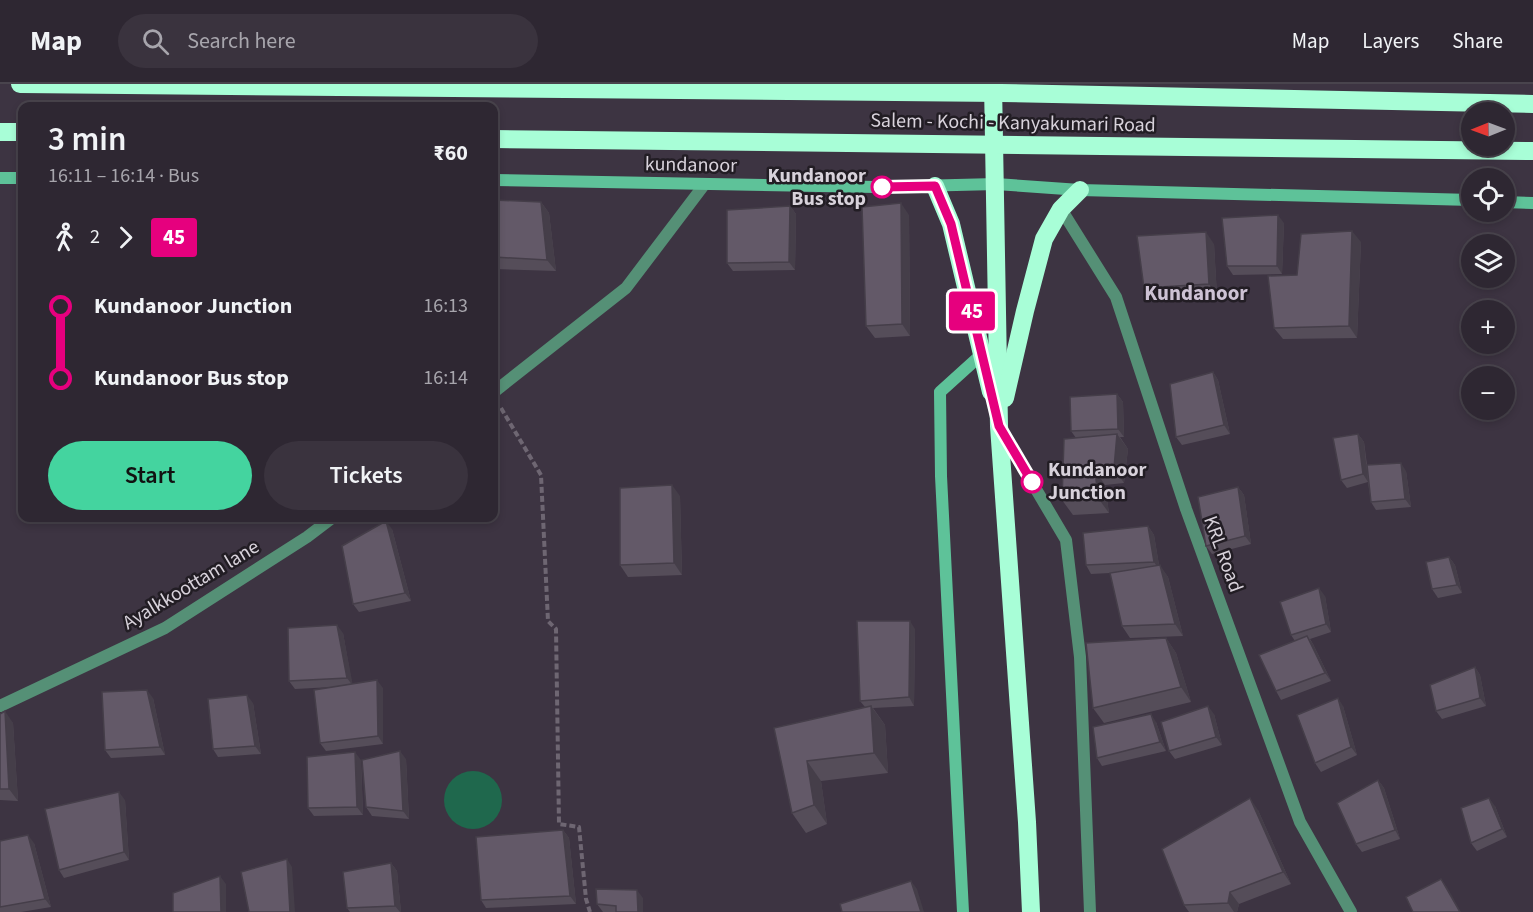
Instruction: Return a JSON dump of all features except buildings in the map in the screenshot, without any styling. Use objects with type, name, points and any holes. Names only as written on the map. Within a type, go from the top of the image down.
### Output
[{"type":"highway","name":"Salem - Kochi - Kanyakumari Road","points":[[20,84],[1001,93],[1533,104]]},
{"type":"highway","points":[[993,84],[999,426],[1031,912]]},
{"type":"highway","points":[[0,132],[18,132]]},
{"type":"highway","name":"Salem - Kochi - Kanyakumari Road","points":[[498,139],[1533,151]]},
{"type":"highway","points":[[935,186],[951,224],[999,426]]},
{"type":"highway","points":[[999,426],[1044,239],[1061,209],[1080,190]]},
{"type":"street","points":[[0,178],[18,178]]},
{"type":"street","name":"kundanoor","points":[[498,180],[704,185],[996,184],[1080,190],[1461,200]]},
{"type":"street","points":[[498,389],[626,288],[704,185]]},
{"type":"street","points":[[1515,202],[1533,203]]},
{"type":"street","name":"KRL Road","points":[[1061,209],[1116,297],[1186,509],[1300,822],[1351,912]]},
{"type":"street","points":[[963,912],[941,476],[940,392],[982,354]]},
{"type":"street","points":[[999,426],[1066,540],[1080,657],[1090,912]]},
{"type":"street","name":"Ayalkkoottam lane","points":[[0,706],[165,628],[327,522]]},
{"type":"path","points":[[500,404],[541,475],[548,621],[556,629],[559,824],[579,826],[586,899],[590,912]]},
{"type":"shaded area","points":[[473,771],[484,773],[497,784],[502,800],[500,811],[489,824],[473,829],[462,827],[449,816],[444,800],[446,789],[457,776]]},
{"type":"bus line","name":"45","points":[[882,187],[935,186],[951,224],[999,426],[1032,482]]},
{"type":"place","name":"Kundanoor Bus stop","points":[[882,187]]},
{"type":"place","name":"Kundanoor Junction","points":[[1032,482]]},
{"type":"district","name":"Kundanoor","points":[[1196,293]]}]
